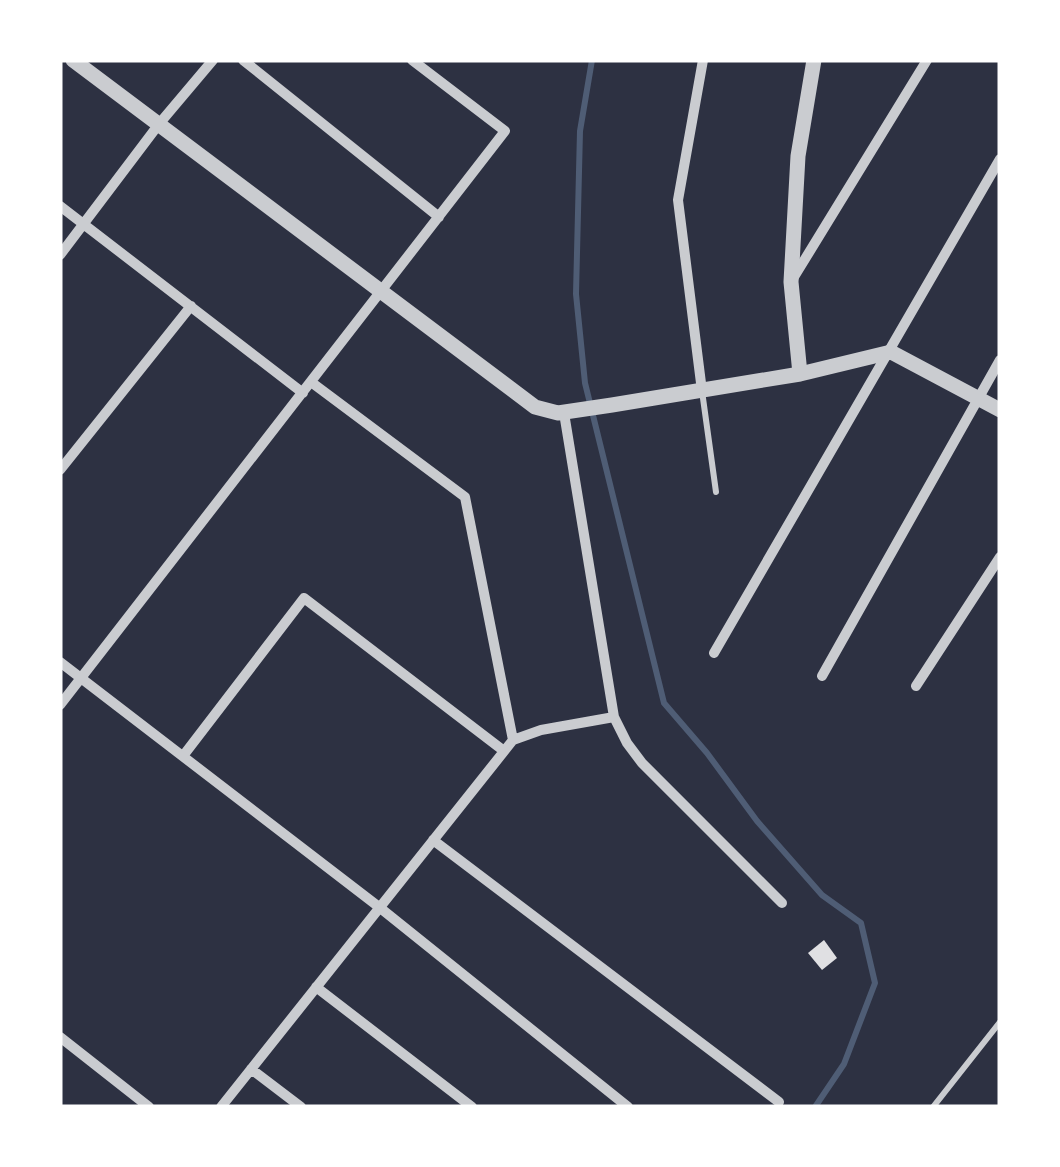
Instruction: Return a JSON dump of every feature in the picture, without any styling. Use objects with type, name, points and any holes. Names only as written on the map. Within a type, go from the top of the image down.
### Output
[{"type":"street","points":[[74,60],[536,407],[571,411],[702,392],[891,352],[1000,410]]},
{"type":"street","points":[[60,255],[213,60]]},
{"type":"street","points":[[242,60],[439,216]]},
{"type":"street","points":[[60,705],[505,130],[412,60]]},
{"type":"street","points":[[702,392],[678,200],[703,60]]},
{"type":"street","points":[[800,374],[791,282],[798,156],[814,60]]},
{"type":"street","points":[[791,282],[928,60]]},
{"type":"street","points":[[714,654],[1000,159]]},
{"type":"street","points":[[60,206],[303,393]]},
{"type":"street","points":[[60,470],[191,306]]},
{"type":"street","points":[[822,676],[1000,360]]},
{"type":"street","points":[[312,382],[465,497],[513,740]]},
{"type":"street","points":[[571,411],[614,717],[642,763],[782,903]]},
{"type":"street","points":[[916,686],[1000,557]]},
{"type":"street","points":[[183,756],[304,598],[504,752]]},
{"type":"street","points":[[60,662],[380,907],[628,1107]]},
{"type":"street","points":[[221,1107],[513,740],[541,730],[614,717]]},
{"type":"street","points":[[433,840],[779,1102]]},
{"type":"street","points":[[316,987],[472,1107]]},
{"type":"street","points":[[60,1037],[149,1107]]},
{"type":"street","points":[[251,1069],[301,1107]]},
{"type":"lane","points":[[702,392],[716,492]]},
{"type":"lane","points":[[933,1107],[1000,1022]]},
{"type":"building","points":[[824,940],[837,958],[822,970],[808,953]]},
{"type":"waterway","points":[[592,60],[580,131],[576,294],[585,383],[664,703],[757,821],[822,895],[861,923],[875,983],[844,1064],[815,1107]]}]
